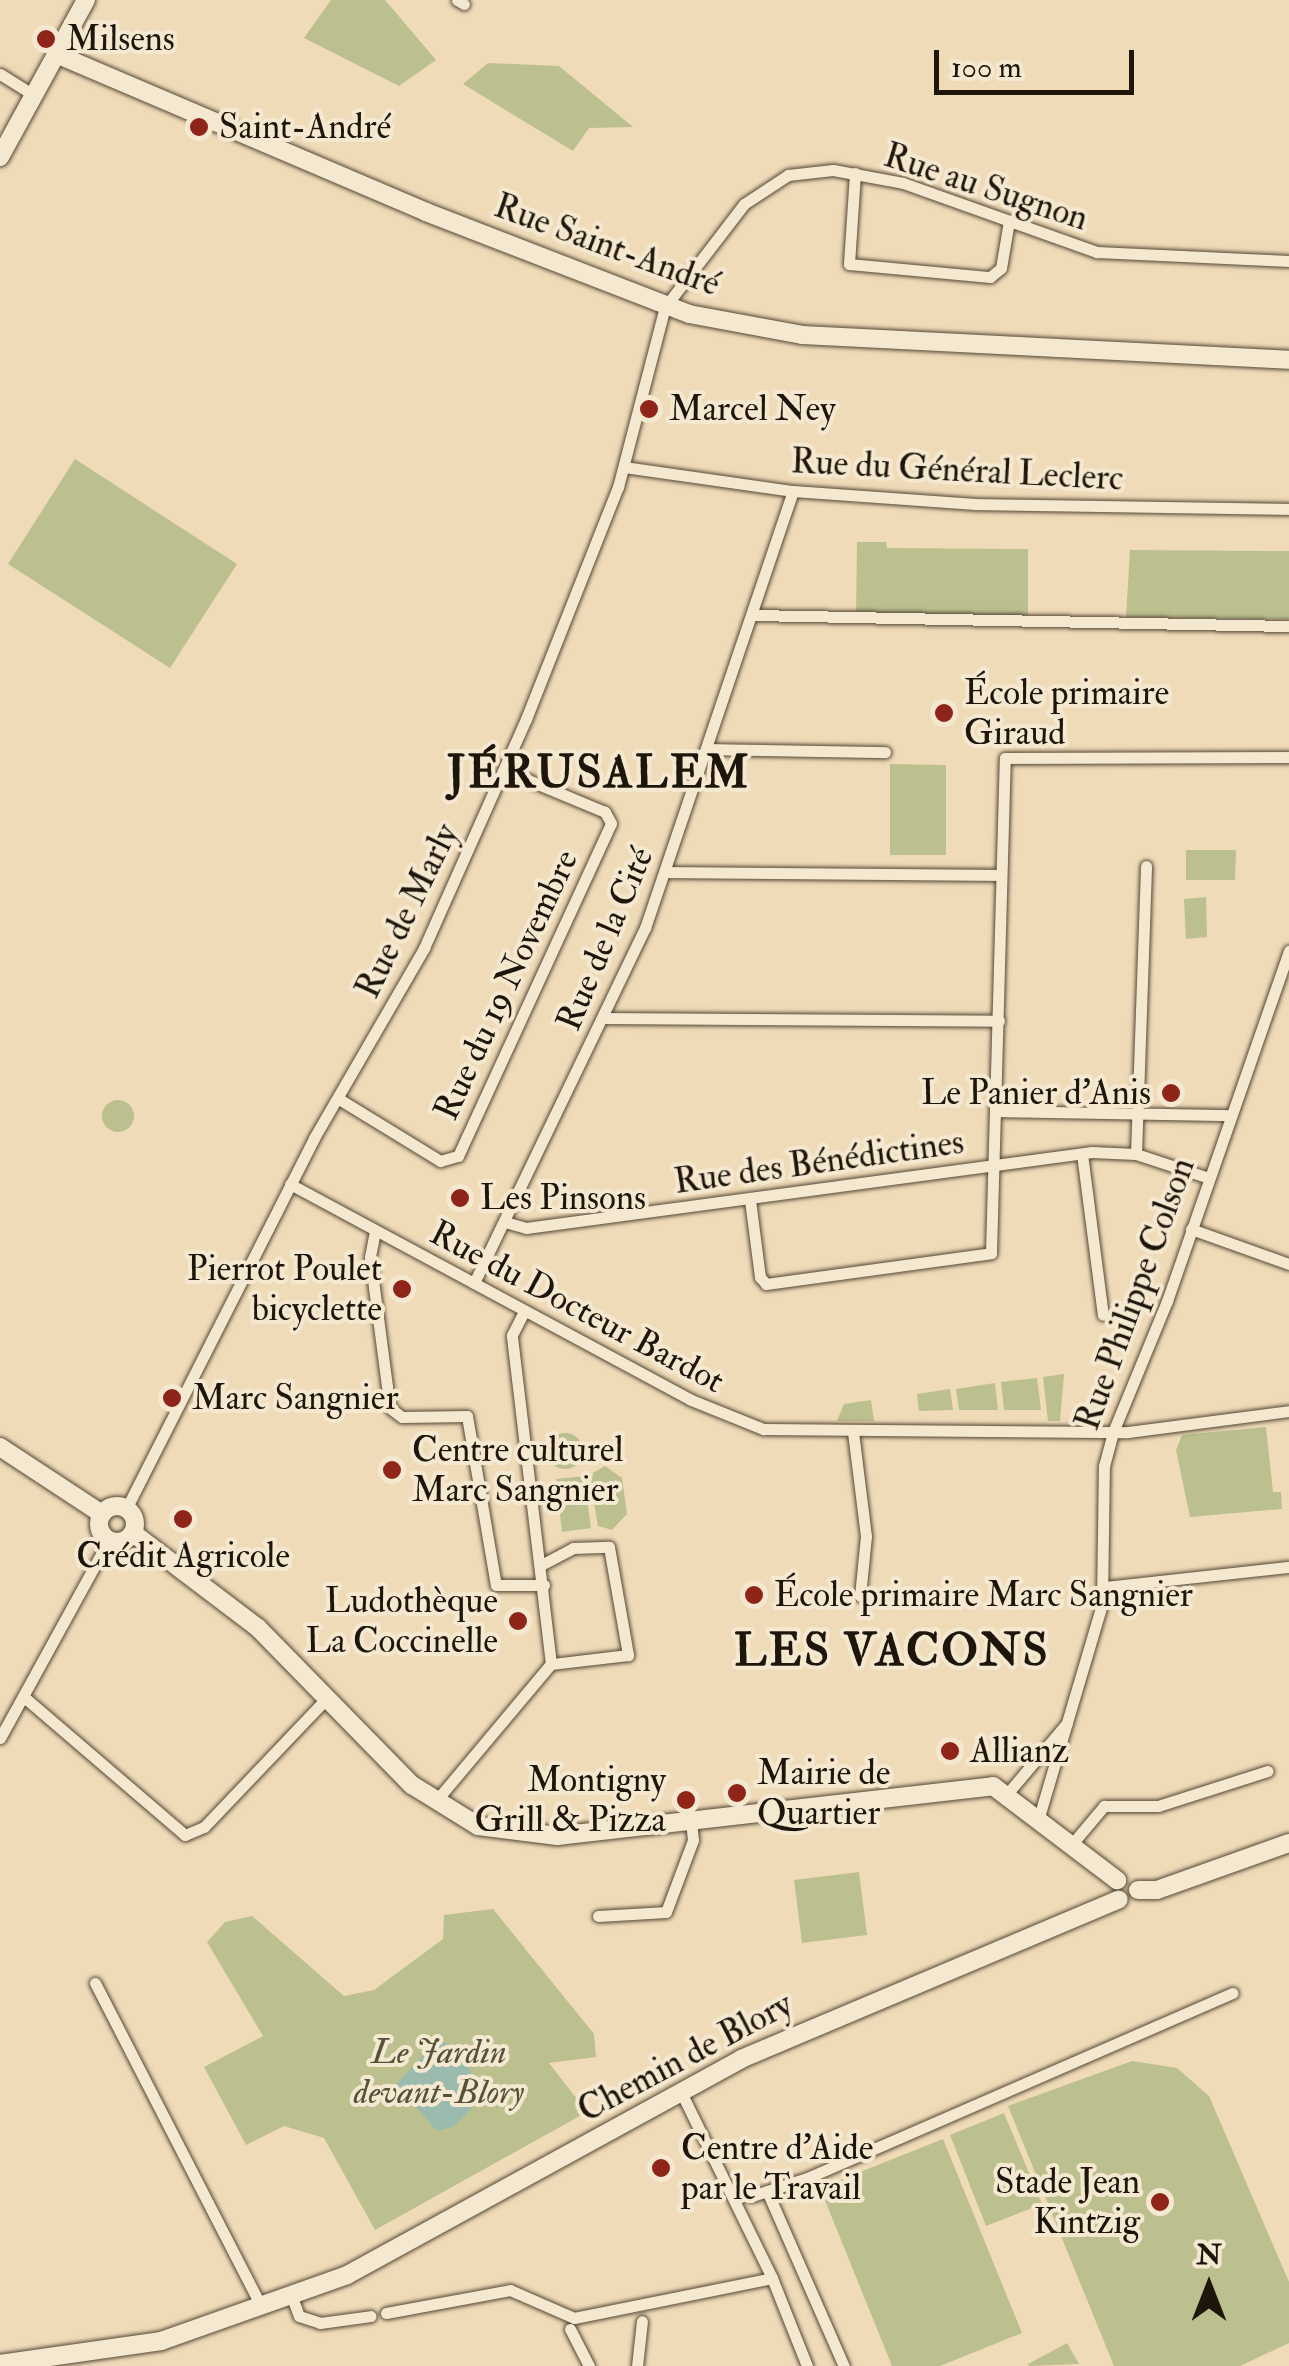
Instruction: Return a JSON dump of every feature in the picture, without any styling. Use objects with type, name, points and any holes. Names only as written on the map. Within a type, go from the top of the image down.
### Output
[{"type":"street","points":[[0,157],[86,0]]},
{"type":"street","name":"Rue Saint-André","points":[[56,54],[666,306],[802,335],[1289,360]]},
{"type":"street","points":[[0,74],[34,95]]},
{"type":"street","name":"Rue au Sugnon","points":[[666,306],[758,192],[799,172],[855,173],[1096,252],[1289,260]]},
{"type":"street","points":[[855,173],[848,264],[990,277],[1001,268],[1008,222]]},
{"type":"street","name":"Rue de Marly","points":[[126,1508],[290,1184],[424,948],[504,770],[624,467],[666,306]]},
{"type":"street","name":"Rue du Général Leclerc","points":[[624,467],[794,490],[976,504],[1289,510]]},
{"type":"street","name":"Rue de la Cité","points":[[474,1283],[606,1018],[665,872],[794,490]]},
{"type":"street","points":[[754,615],[1289,626]]},
{"type":"street","points":[[709,749],[885,752]]},
{"type":"street","points":[[750,1200],[766,1284],[982,1257],[996,1244],[999,875],[1005,758],[1289,758]]},
{"type":"street","name":"Rue du 19 Novembre","points":[[339,1098],[440,1162],[458,1156],[611,822],[605,812],[504,770]]},
{"type":"street","points":[[1136,1154],[1146,866]]},
{"type":"street","points":[[665,872],[999,875]]},
{"type":"street","name":"Rue Philippe Colson","points":[[1039,1817],[1104,1587],[1104,1466],[1112,1432],[1191,1229],[1206,1176],[1289,951]]},
{"type":"street","points":[[606,1018],[999,1020]]},
{"type":"street","points":[[998,1111],[1229,1115]]},
{"type":"street","points":[[1082,1154],[1104,1314]]},
{"type":"street","name":"Rue des Bénédictines","points":[[505,1222],[526,1228],[1082,1154],[1136,1154],[1206,1176]]},
{"type":"street","name":"Rue du Docteur Bardot","points":[[290,1184],[739,1422],[779,1432],[1112,1432],[1289,1411]]},
{"type":"street","points":[[1191,1229],[1289,1264]]},
{"type":"street","points":[[375,1230],[370,1268],[390,1408],[402,1417],[467,1416],[496,1585],[544,1584]]},
{"type":"street","points":[[524,1310],[512,1335],[543,1564],[551,1664]]},
{"type":"street","points":[[852,1432],[866,1536],[860,1596]]},
{"type":"street","points":[[0,1447],[102,1514],[126,1508],[134,1519],[133,1533]]},
{"type":"street","points":[[102,1514],[100,1529],[109,1540]]},
{"type":"street","points":[[0,1738],[109,1540],[133,1533]]},
{"type":"street","points":[[133,1533],[228,1602],[435,1802],[478,1826],[520,1835],[690,1821],[980,1787],[1007,1794],[1039,1817],[1118,1889]]},
{"type":"street","points":[[435,1802],[551,1664],[628,1656],[609,1547],[573,1548],[543,1564]]},
{"type":"street","points":[[1104,1587],[1289,1567]]},
{"type":"street","points":[[24,1697],[185,1835],[204,1827],[327,1698]]},
{"type":"street","name":"Rue Philippe Colson","points":[[1007,1794],[1067,1724]]},
{"type":"street","points":[[1072,1844],[1104,1806],[1158,1806],[1268,1771]]},
{"type":"street","points":[[598,1916],[666,1912],[692,1840],[690,1821]]},
{"type":"street","name":"Chemin de Blory","points":[[0,2364],[143,2345],[292,2297],[404,2247],[680,2090],[796,2032],[1118,1889],[1130,1900],[1138,1890],[1157,1890],[1289,1843]]},
{"type":"street","points":[[95,1984],[262,2308]]},
{"type":"street","points":[[732,2192],[767,2190],[1208,2009],[1234,1993]]},
{"type":"street","points":[[680,2090],[772,2278],[807,2366]]},
{"type":"street","points":[[767,2190],[844,2366]]},
{"type":"street","points":[[386,2312],[510,2290],[574,2318],[772,2278]]},
{"type":"street","points":[[292,2297],[299,2316],[320,2323],[371,2316]]},
{"type":"street","points":[[637,2366],[642,2322]]},
{"type":"street","points":[[570,2330],[589,2366]]},
{"type":"green space","points":[[331,0],[385,0],[436,60],[399,86],[304,38]]},
{"type":"green space","points":[[488,63],[559,66],[633,127],[589,128],[573,151],[463,84]]},
{"type":"green space","points":[[75,459],[237,564],[170,668],[8,564]]},
{"type":"green space","points":[[857,542],[886,542],[887,548],[1028,549],[1028,615],[856,614]]},
{"type":"green space","points":[[1130,550],[1289,551],[1289,619],[1126,617]]},
{"type":"green space","points":[[890,764],[946,765],[946,855],[890,855]]},
{"type":"green space","points":[[1186,850],[1236,850],[1235,880],[1186,880]]},
{"type":"green space","points":[[1206,897],[1207,937],[1186,939],[1184,899]]},
{"type":"green space","points":[[118,1100],[129,1105],[134,1116],[129,1127],[118,1132],[107,1127],[102,1116],[107,1105]]},
{"type":"green space","points":[[1064,1374],[1060,1421],[1048,1421],[1043,1377]]},
{"type":"green space","points":[[1037,1378],[1041,1410],[1004,1410],[1001,1382]]},
{"type":"green space","points":[[995,1383],[998,1410],[959,1410],[956,1389]]},
{"type":"green space","points":[[950,1389],[953,1410],[919,1411],[917,1394]]},
{"type":"green space","points":[[871,1400],[874,1421],[837,1421],[844,1404]]},
{"type":"green space","points":[[1266,1427],[1273,1492],[1281,1492],[1282,1509],[1190,1517],[1176,1450],[1182,1435]]},
{"type":"green space","points":[[565,1433],[578,1438],[583,1451],[578,1464],[565,1469],[552,1464],[547,1451],[552,1438]]},
{"type":"green space","points":[[605,1466],[622,1478],[627,1514],[612,1530],[598,1526],[591,1485],[593,1473]]},
{"type":"green space","points":[[584,1476],[591,1528],[562,1532],[556,1479]]},
{"type":"green space","points":[[859,1872],[867,1935],[802,1943],[794,1880]]},
{"type":"green space","name":"Le Jardin devant-Blory","points":[[493,1909],[594,2034],[596,2057],[549,2063],[587,2112],[375,2230],[324,2138],[284,2126],[246,2145],[204,2067],[263,2036],[207,1942],[225,1922],[252,1916],[344,1996],[374,1990],[443,1939],[444,1915]]},
{"type":"green space","name":"Stade Jean Kintzig","points":[[1132,2061],[1177,2068],[1209,2096],[1289,2282],[1289,2343],[1240,2366],[1114,2366],[1008,2106]]},
{"type":"green space","points":[[1004,2113],[1042,2204],[986,2226],[950,2135]]},
{"type":"green space","points":[[943,2139],[1022,2333],[940,2366],[892,2366],[820,2188]]},
{"type":"green space","points":[[1067,2343],[1079,2364],[1029,2366],[1028,2364]]},
{"type":"shaded area","points":[[440,2037],[467,2063],[482,2097],[455,2126],[437,2131],[396,2085]]},
{"type":"place","name":"Milsens","points":[[46,39]]},
{"type":"place","name":"Saint-André","points":[[199,127]]},
{"type":"place","name":"Marcel Ney","points":[[649,409]]},
{"type":"place","name":"École primaire Giraud","points":[[944,713]]},
{"type":"place","name":"Le Panier d'Anis","points":[[1171,1093]]},
{"type":"place","name":"Les Pinsons","points":[[460,1198]]},
{"type":"place","name":"Pierrot Poulet bicyclette","points":[[402,1289]]},
{"type":"place","name":"Marc Sangnier","points":[[172,1398]]},
{"type":"place","name":"Centre culturel Marc Sangnier","points":[[392,1470]]},
{"type":"place","name":"Crédit Agricole","points":[[183,1519]]},
{"type":"place","name":"École primaire Marc Sangnier","points":[[754,1595]]},
{"type":"place","name":"Ludothèque La Coccinelle","points":[[518,1621]]},
{"type":"place","name":"Allianz","points":[[950,1751]]},
{"type":"place","name":"Mairie de Quartier","points":[[737,1793]]},
{"type":"place","name":"Montigny Grill & Pizza","points":[[686,1800]]},
{"type":"place","name":"Centre d'Aide par le Travail","points":[[661,2168]]},
{"type":"place","name":"Stade Jean Kintzig","points":[[1160,2202]]},
{"type":"district","name":"JÉRUSALEM","points":[[599,774]]},
{"type":"district","name":"LES VACONS","points":[[892,1652]]}]
